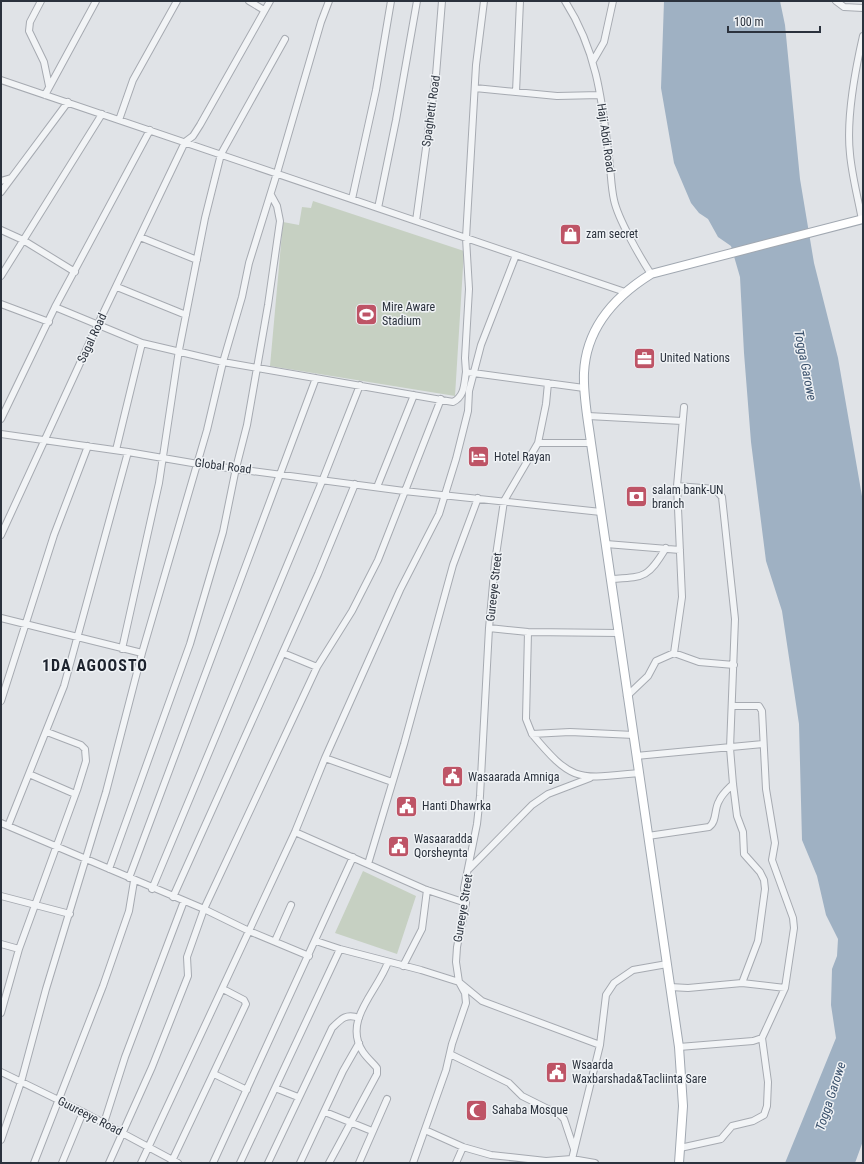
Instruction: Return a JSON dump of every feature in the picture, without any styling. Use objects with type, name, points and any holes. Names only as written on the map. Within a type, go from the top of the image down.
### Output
[{"type":"main road","points":[[679,1163],[683,1106],[679,1047],[591,443],[584,388],[585,361],[594,330],[613,303],[625,292],[651,274],[812,231],[863,220]]},
{"type":"street","points":[[41,1],[30,22],[29,31],[44,62],[49,86]]},
{"type":"street","points":[[45,95],[96,1]]},
{"type":"street","points":[[120,120],[133,80],[177,1]]},
{"type":"street","points":[[249,1],[264,10]]},
{"type":"street","name":"Sagal Road","points":[[1,535],[46,440],[98,324],[185,142],[192,136],[200,125],[270,1]]},
{"type":"street","points":[[1,1140],[20,1082],[46,989],[70,914],[142,653],[198,464],[222,362],[242,297],[249,263],[271,195],[321,22],[329,1]]},
{"type":"street","points":[[352,199],[376,90],[391,1]]},
{"type":"street","points":[[378,208],[396,120],[417,1]]},
{"type":"street","name":"Spaghetti Road","points":[[416,221],[436,75],[442,1]]},
{"type":"street","points":[[55,307],[142,342],[179,350],[222,362],[454,402],[460,399],[463,392],[466,372],[465,358],[469,289],[466,238],[475,88],[484,1]]},
{"type":"street","points":[[516,92],[520,1]]},
{"type":"street","name":"Haji Abdi Road","points":[[564,1],[574,15],[594,61],[614,200],[619,215],[651,274]]},
{"type":"street","points":[[594,61],[604,42],[614,1]]},
{"type":"street","points":[[836,1],[844,7],[863,8]]},
{"type":"street","points":[[863,36],[858,61],[849,131],[850,154],[863,220]]},
{"type":"street","points":[[122,649],[159,483],[179,350],[205,218],[221,154],[285,39]]},
{"type":"street","points":[[1,80],[625,292]]},
{"type":"street","points":[[475,88],[557,96],[600,95]]},
{"type":"street","points":[[1,192],[68,102]]},
{"type":"street","points":[[1,276],[102,114]]},
{"type":"street","points":[[1,419],[55,307],[150,130]]},
{"type":"street","points":[[1,181],[11,178]]},
{"type":"street","points":[[108,868],[190,644],[223,532],[259,368],[280,221],[277,206],[271,195]]},
{"type":"street","points":[[1,230],[23,240],[75,272]]},
{"type":"street","points":[[140,237],[197,260]]},
{"type":"street","points":[[141,1163],[295,832],[325,758],[400,590],[439,514],[446,495],[468,411],[469,391],[481,345],[516,255]]},
{"type":"street","points":[[117,287],[186,315]]},
{"type":"street","points":[[1,304],[49,322]]},
{"type":"street","points":[[116,450],[142,342]]},
{"type":"street","points":[[466,372],[584,388]]},
{"type":"street","points":[[34,1163],[60,1100],[103,986],[129,911],[132,879],[316,378]]},
{"type":"street","points":[[504,501],[538,443],[546,404],[548,383]]},
{"type":"street","points":[[152,889],[323,479],[360,385]]},
{"type":"street","points":[[377,487],[414,395]]},
{"type":"street","points":[[109,1163],[152,1067],[188,976],[187,957],[204,909],[317,667],[352,611],[378,560],[441,399]]},
{"type":"street","points":[[674,654],[682,597],[677,486],[684,406]]},
{"type":"street","points":[[588,416],[682,421]]},
{"type":"street","name":"Global Road","points":[[1,434],[163,457],[198,464],[282,473],[404,491],[601,512]]},
{"type":"street","points":[[538,443],[591,443]]},
{"type":"street","points":[[1,701],[54,535],[88,446]]},
{"type":"street","points":[[8,826],[47,732],[64,686],[128,452]]},
{"type":"street","points":[[173,897],[284,653],[337,531],[355,484]]},
{"type":"street","points":[[677,486],[715,489],[722,497],[725,541],[735,619],[730,748],[733,784],[737,816],[743,832],[744,854],[760,872],[764,880],[765,889],[758,941],[742,983]]},
{"type":"street","points":[[368,864],[453,565],[478,498]]},
{"type":"street","name":"Gureeye Street","points":[[413,1163],[446,1070],[466,1003],[465,993],[458,982],[456,962],[457,947],[466,903],[464,888],[469,869],[480,796],[489,628],[495,562],[504,501]]},
{"type":"street","points":[[606,544],[680,550]]},
{"type":"street","points":[[610,579],[639,577],[647,573],[654,568],[666,548]]},
{"type":"street","points":[[1,618],[142,653]]},
{"type":"street","points":[[489,628],[528,632],[618,634]]},
{"type":"street","points":[[528,632],[526,719],[532,734],[557,764],[577,775],[590,778]]},
{"type":"street","points":[[284,653],[317,667]]},
{"type":"street","points":[[627,696],[648,676],[656,661],[674,654],[699,662],[734,665]]},
{"type":"street","points":[[680,1148],[720,1139],[732,1126],[753,1121],[764,1115],[767,1106],[768,1082],[762,1038],[786,988],[794,928],[793,918],[772,860],[775,843],[767,802],[761,708],[759,706],[732,706]]},
{"type":"street","points":[[1,1013],[2,1004],[19,949],[86,761],[85,749],[47,732]]},
{"type":"street","points":[[532,734],[570,732],[634,735]]},
{"type":"street","points":[[636,756],[763,744]]},
{"type":"street","points":[[325,758],[392,782]]},
{"type":"street","points":[[469,869],[532,805],[548,794],[590,778],[639,772]]},
{"type":"street","points":[[29,774],[75,794]]},
{"type":"street","points":[[648,836],[709,827],[714,821],[715,808],[718,801],[733,784]]},
{"type":"street","points":[[1,823],[56,848],[108,868],[152,889],[204,909],[249,931],[308,956]]},
{"type":"street","points":[[295,832],[427,890],[466,903]]},
{"type":"street","points":[[213,1163],[316,941],[353,857]]},
{"type":"street","points":[[403,966],[422,929],[427,890]]},
{"type":"street","points":[[1,896],[70,914]]},
{"type":"street","points":[[104,1123],[125,1057],[184,901]]},
{"type":"street","points":[[275,941],[291,905]]},
{"type":"street","points":[[316,941],[458,982],[482,1001],[600,1045]]},
{"type":"street","points":[[1,944],[19,949]]},
{"type":"street","points":[[240,1163],[340,949]]},
{"type":"street","points":[[329,1163],[377,1074],[377,1068],[364,1053],[359,1043],[356,1027],[373,988],[384,974],[388,962]]},
{"type":"street","points":[[572,1161],[600,1045],[606,995],[614,984],[633,970],[667,964]]},
{"type":"street","points":[[670,987],[688,988],[742,983],[786,988]]},
{"type":"street","points":[[174,1162],[246,1004],[244,1000],[223,989]]},
{"type":"street","points":[[268,1163],[332,1028],[343,1017],[351,1015],[359,1018]]},
{"type":"street","points":[[679,1047],[753,1041],[762,1038]]},
{"type":"street","points":[[300,1163],[343,1071],[359,1043]]},
{"type":"street","points":[[450,1054],[509,1083],[522,1096],[560,1115],[564,1119],[574,1151]]},
{"type":"street","name":"Guureeye Road","points":[[1,1072],[122,1132],[174,1162]]},
{"type":"street","points":[[214,1074],[246,1090]]},
{"type":"street","points":[[275,1088],[298,1097]]},
{"type":"street","points":[[359,1163],[387,1099]]},
{"type":"street","points":[[62,1163],[83,1112]]},
{"type":"street","points":[[325,1112],[372,1131]]},
{"type":"street","points":[[425,1130],[463,1147],[491,1155],[546,1162],[572,1161],[595,1163]]},
{"type":"street","points":[[456,1163],[463,1147]]},
{"type":"green space","name":"Mire Aware Stadium","points":[[313,201],[464,251],[455,396],[270,366],[283,222],[299,225],[302,207],[311,208]]},
{"type":"green space","points":[[363,871],[416,896],[397,954],[335,933]]},
{"type":"water","name":"Togga Garowe","points":[[664,1],[780,1],[785,25],[800,179],[814,263],[838,358],[863,502],[863,1141],[855,1163],[785,1163],[836,1038],[831,1005],[832,969],[837,956],[838,939],[826,915],[817,876],[802,840],[799,724],[782,611],[766,561],[751,442],[740,277],[731,246],[718,237],[708,219],[699,213],[691,203],[674,163],[661,88]]},
{"type":"place","name":"zam secret","points":[[570,234]]},
{"type":"place","name":"Mire Aware Stadium","points":[[367,314]]},
{"type":"place","name":"United Nations","points":[[645,358]]},
{"type":"place","name":"Hotel Rayan","points":[[478,457]]},
{"type":"place","name":"salam bank-UN branch","points":[[636,497]]},
{"type":"place","name":"Wasaarada Amniga","points":[[452,777]]},
{"type":"place","name":"Hanti Dhawrka","points":[[407,806]]},
{"type":"place","name":"Wasaaradda Qorsheynta","points":[[399,846]]},
{"type":"place","name":"Wsaarda Waxbarshada&Tacliinta Sare","points":[[557,1072]]},
{"type":"place","name":"Sahaba Mosque","points":[[477,1110]]},
{"type":"district","name":"1DA AGOOSTO","points":[[95,665]]}]
